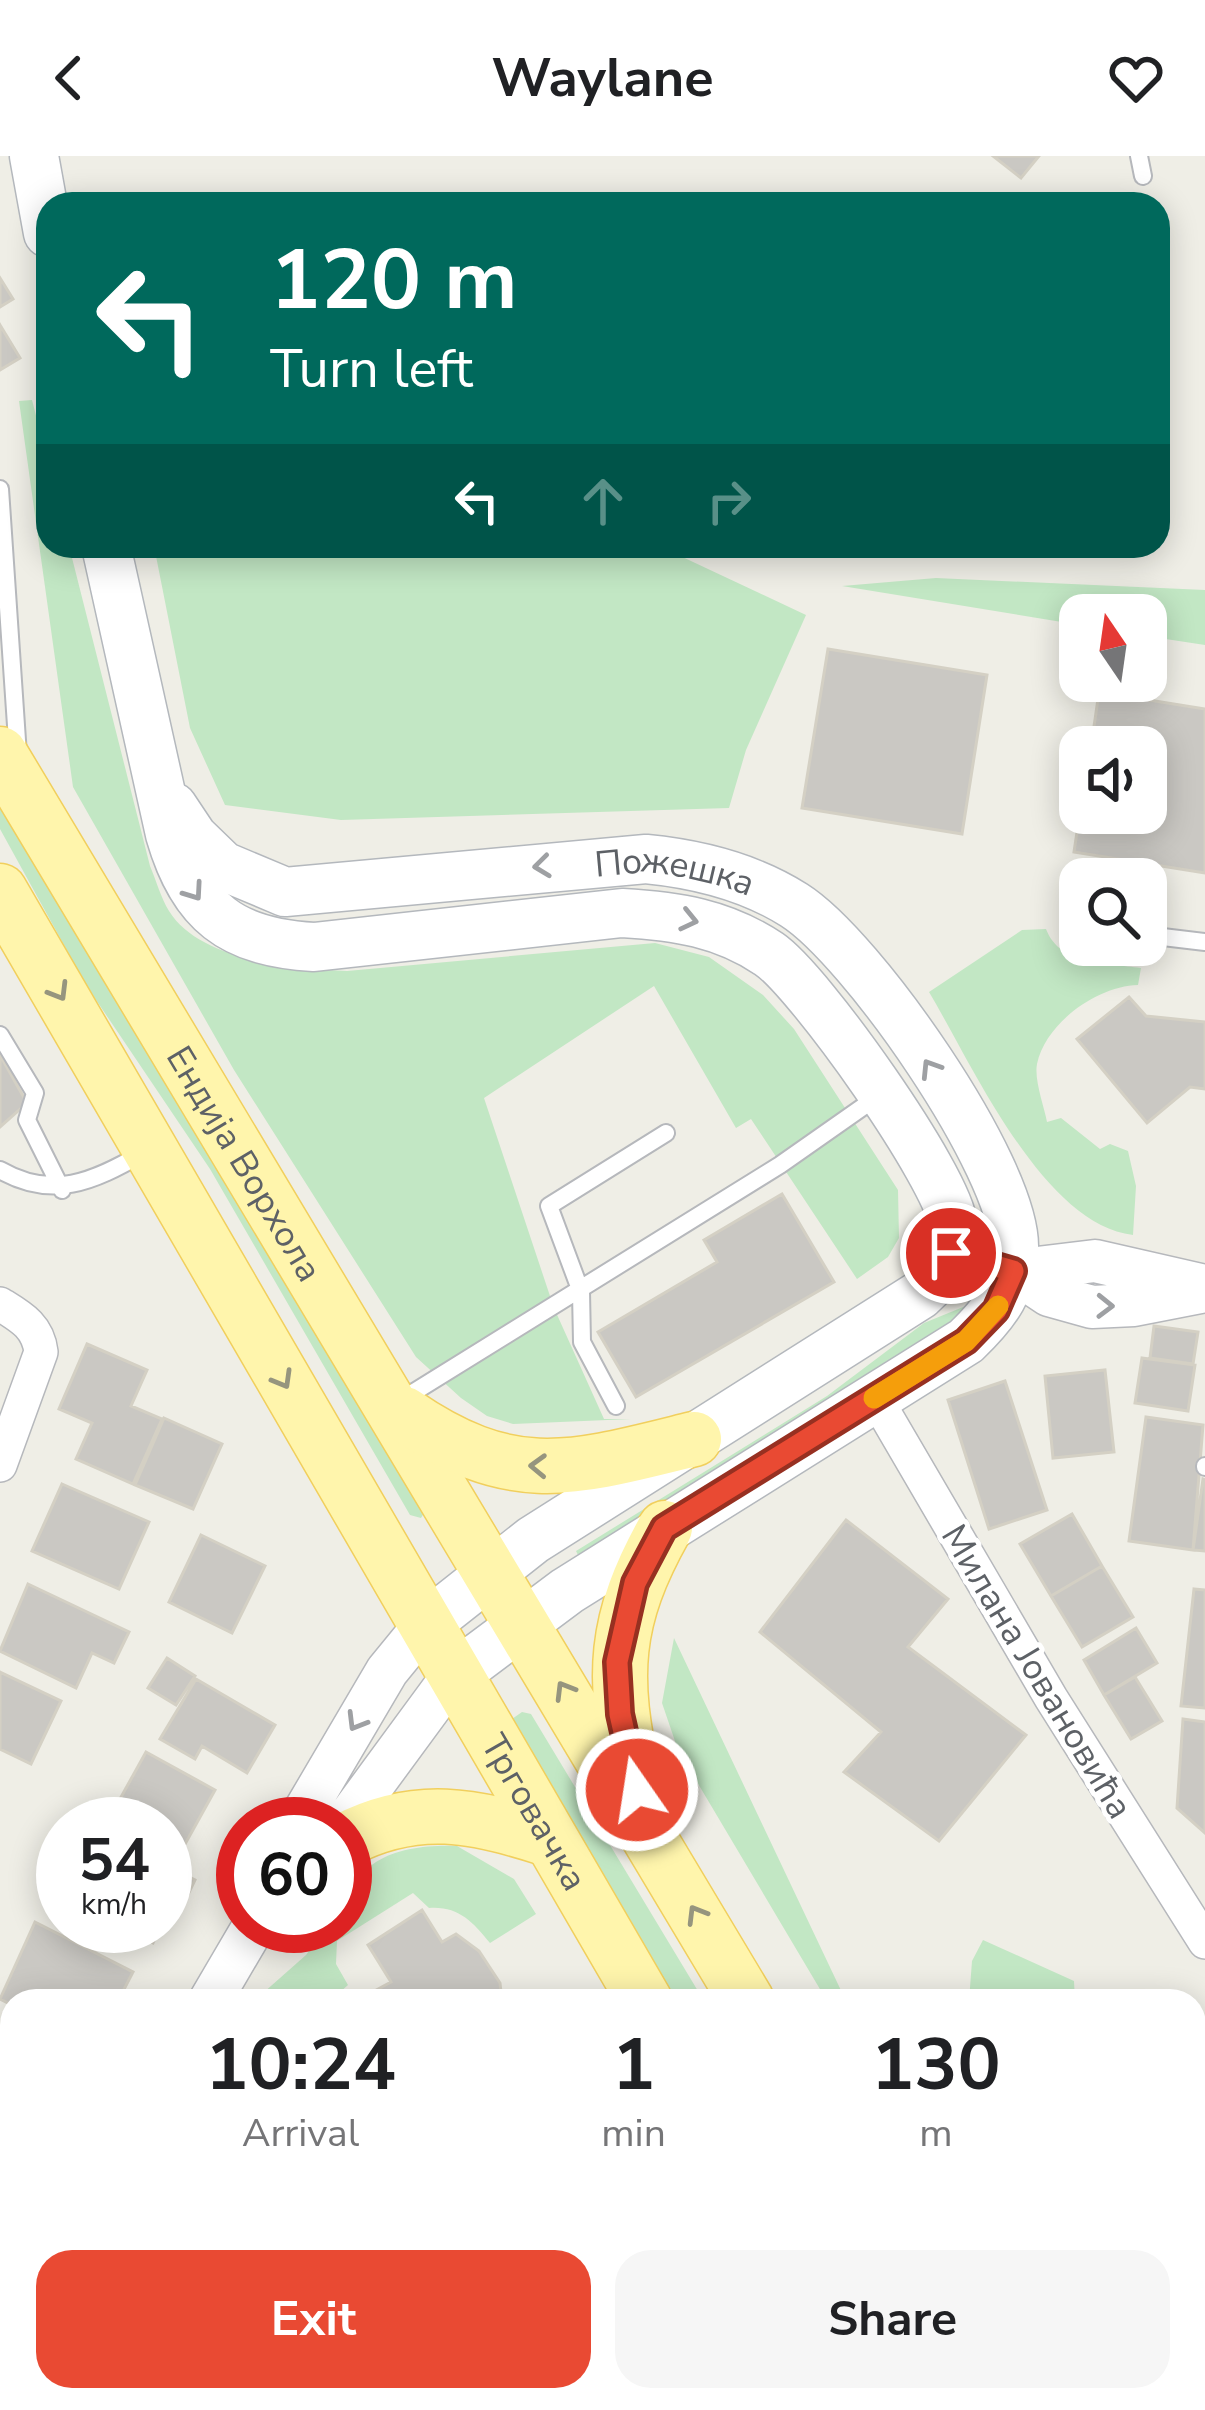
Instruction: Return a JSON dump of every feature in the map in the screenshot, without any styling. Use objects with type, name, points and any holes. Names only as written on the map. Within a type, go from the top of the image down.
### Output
[{"type":"main road","points":[[34,156],[41,192]]},
{"type":"main road","name":"Пожешка","points":[[109,558],[181,874],[204,908],[240,930],[284,945],[339,947],[573,915],[622,913],[696,921],[747,941],[796,975],[880,1095],[950,1211],[951,1253]]},
{"type":"main road","name":"Ендија Ворхола","points":[[11,773],[491,1568]]},
{"type":"main road","name":"Пожешка","points":[[157,782],[208,854],[251,881],[285,892],[646,859],[688,863],[753,884],[798,907],[870,980],[992,1167],[1011,1217],[1013,1271]]},
{"type":"main road","name":"Ендија Ворхола","points":[[0,892],[152,1148],[423,1627]]},
{"type":"main road","points":[[423,1627],[491,1568],[892,1316],[934,1282],[951,1253]]},
{"type":"main road","points":[[452,1677],[524,1621],[664,1528],[966,1341],[996,1310],[1013,1271]]},
{"type":"main road","points":[[392,1406],[464,1453],[496,1463],[576,1466],[694,1439]]},
{"type":"main road","points":[[645,1827],[620,1714],[617,1662],[635,1583],[664,1528]]},
{"type":"main road","points":[[491,1568],[740,1989]]},
{"type":"main road","name":"Трговачка","points":[[423,1627],[638,1989]]},
{"type":"main road","points":[[372,1829],[447,1813],[548,1839]]},
{"type":"street","points":[[951,1253],[1013,1271],[1095,1261],[1205,1289]]},
{"type":"street","points":[[0,1465],[41,1352],[39,1336],[13,1312]]},
{"type":"street","name":"Милана Јовановића","points":[[875,1397],[1051,1698],[1205,1942]]},
{"type":"street","points":[[313,1797],[387,1671],[423,1627]]},
{"type":"street","points":[[364,1797],[452,1677]]},
{"type":"street","points":[[217,1989],[238,1953]]},
{"type":"lane","points":[[1139,156],[1143,176]]},
{"type":"lane","points":[[0,489],[11,773]]},
{"type":"lane","points":[[1167,937],[1205,942]]},
{"type":"lane","points":[[0,1035],[35,1094],[27,1120],[62,1190]]},
{"type":"lane","points":[[392,1406],[581,1292],[880,1095]]},
{"type":"lane","points":[[616,1406],[582,1342],[581,1292],[549,1206],[666,1133]]},
{"type":"lane","points":[[0,1170],[26,1185],[62,1190],[152,1148]]},
{"type":"green space","points":[[32,400],[36,416],[36,523],[19,401]]},
{"type":"green space","points":[[41,558],[72,558],[150,866],[166,906],[183,928],[202,941],[250,959],[325,970],[655,943],[709,957],[763,995],[794,1029],[898,1190],[899,1238],[888,1257],[857,1279],[751,1119],[736,1128],[654,986],[484,1098],[554,1308],[604,1419],[631,1419],[513,1424],[487,1416],[416,1357],[234,1070],[73,787]]},
{"type":"green space","points":[[156,558],[685,558],[806,615],[746,750],[729,808],[341,820],[225,805],[190,728]]},
{"type":"green space","points":[[936,578],[1205,590],[1205,645],[1167,639],[1167,594],[1059,594],[1059,622],[842,586]]},
{"type":"green space","points":[[0,795],[426,1510],[421,1518],[410,1515],[210,1169],[86,985],[0,829]]},
{"type":"green space","points":[[1046,929],[1059,947],[1059,966],[1141,968],[1138,985],[1091,999],[1062,1021],[1042,1049],[1036,1070],[1047,1122],[1061,1118],[1100,1149],[1110,1144],[1128,1151],[1136,1186],[1133,1235],[1100,1225],[1069,1203],[1040,1173],[989,1098],[929,992],[1022,930]]},
{"type":"green space","points":[[968,1305],[972,1311],[579,1557],[576,1551],[827,1396],[924,1323]]},
{"type":"green space","points":[[674,1638],[840,1989],[820,1989],[678,1750],[662,1703]]},
{"type":"green space","points":[[522,1712],[531,1714],[697,1989],[669,1989],[512,1719]]},
{"type":"green space","points":[[457,1846],[514,1879],[536,1914],[490,1943],[464,1916],[429,1908],[413,1893],[372,1919],[372,1866],[416,1848]]},
{"type":"green space","points":[[983,1940],[1074,1981],[1074,1989],[970,1989],[972,1961]]},
{"type":"green space","points":[[336,1953],[336,1964],[348,1985],[344,1989],[268,1989],[306,1955]]},
{"type":"building","points":[[993,156],[1039,156],[1021,178]]},
{"type":"building","points":[[0,278],[13,299],[0,307]]},
{"type":"building","points":[[0,325],[20,358],[0,370]]},
{"type":"building","points":[[828,649],[987,675],[962,834],[802,808]]},
{"type":"building","points":[[1098,702],[1161,702],[1205,709],[1205,873],[1167,867],[1167,858],[1074,852],[1077,834],[1167,834],[1167,726],[1094,726]]},
{"type":"building","points":[[1129,997],[1146,1016],[1205,1022],[1205,1089],[1190,1087],[1147,1123],[1077,1039]]},
{"type":"building","points":[[0,1055],[27,1103],[0,1127]]},
{"type":"building","points":[[782,1194],[834,1282],[636,1397],[598,1332],[717,1262],[704,1240]]},
{"type":"building","points":[[1154,1326],[1198,1332],[1193,1364],[1150,1358]]},
{"type":"building","points":[[87,1344],[147,1370],[131,1406],[162,1419],[133,1484],[76,1459],[92,1423],[59,1409]]},
{"type":"building","points":[[1142,1358],[1195,1365],[1188,1411],[1135,1403]]},
{"type":"building","points":[[1105,1370],[1114,1452],[1053,1458],[1045,1376]]},
{"type":"building","points":[[1005,1381],[1047,1510],[989,1529],[948,1400]]},
{"type":"building","points":[[1146,1417],[1203,1425],[1193,1550],[1129,1541]]},
{"type":"building","points":[[164,1418],[222,1444],[193,1509],[135,1485]]},
{"type":"building","points":[[1205,1480],[1205,1551],[1193,1550]]},
{"type":"building","points":[[62,1484],[149,1522],[119,1589],[32,1551]]},
{"type":"building","points":[[1072,1514],[1102,1566],[1051,1596],[1020,1544]]},
{"type":"building","points":[[846,1520],[948,1599],[908,1647],[1026,1735],[939,1841],[844,1772],[881,1732],[760,1632]]},
{"type":"building","points":[[201,1535],[265,1566],[232,1633],[169,1602]]},
{"type":"building","points":[[1102,1566],[1133,1617],[1082,1647],[1051,1596]]},
{"type":"building","points":[[28,1584],[129,1632],[114,1663],[92,1653],[76,1688],[0,1651]]},
{"type":"building","points":[[1194,1589],[1205,1590],[1205,1708],[1181,1706]]},
{"type":"building","points":[[1136,1628],[1157,1663],[1104,1695],[1084,1660]]},
{"type":"building","points":[[167,1658],[195,1676],[176,1705],[148,1688]]},
{"type":"building","points":[[0,1672],[61,1701],[31,1764],[0,1749]]},
{"type":"building","points":[[1135,1677],[1162,1721],[1131,1739],[1104,1695]]},
{"type":"building","points":[[196,1679],[275,1725],[247,1773],[202,1746],[195,1759],[160,1739]]},
{"type":"building","points":[[1183,1719],[1205,1722],[1205,1833],[1177,1808]]},
{"type":"building","points":[[146,1752],[215,1790],[192,1832],[192,1797],[121,1797]]},
{"type":"building","points":[[422,1910],[442,1942],[456,1934],[479,1951],[501,1989],[378,1989],[391,1982],[372,1951],[372,1942]]},
{"type":"building","points":[[35,1922],[36,1953],[96,1953],[133,1972],[124,1989],[5,1989]]},
{"type":"slow traffic","points":[[874,1398],[966,1341],[998,1306]]},
{"type":"route","points":[[637,1790],[620,1714],[617,1662],[635,1583],[664,1528],[966,1341],[987,1321],[1006,1293],[1013,1271],[951,1253]]}]
